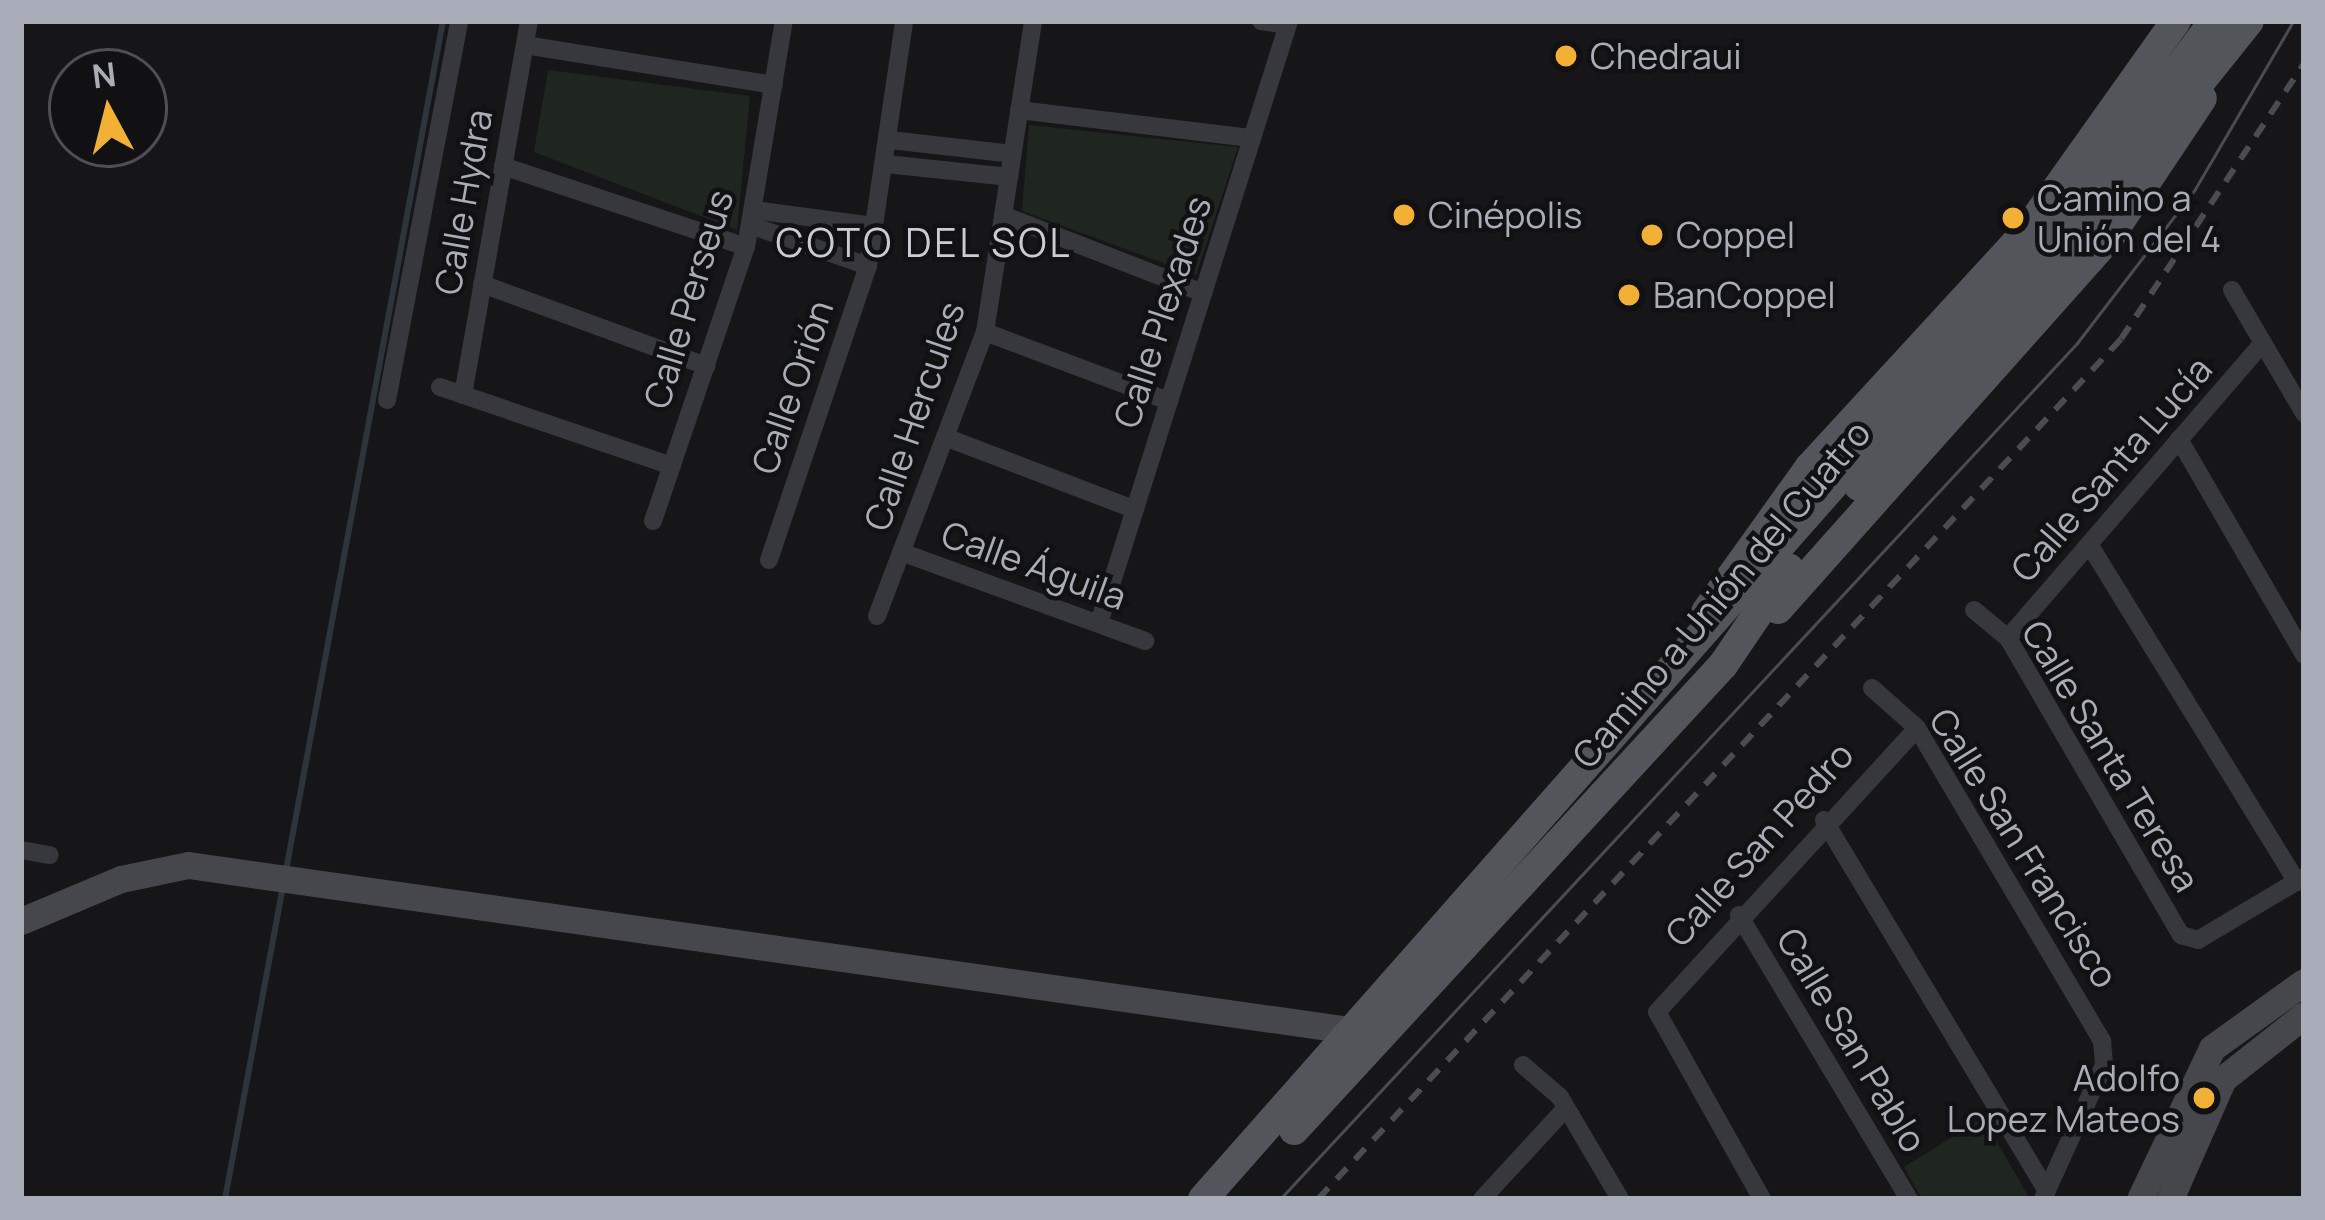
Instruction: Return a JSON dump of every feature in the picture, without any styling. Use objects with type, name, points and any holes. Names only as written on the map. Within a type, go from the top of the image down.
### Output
[{"type":"main road","points":[[1647,708],[1810,467],[2026,232],[2176,21]]},
{"type":"main road","name":"Camino a Unión del Cuatro","points":[[1231,1199],[1723,665],[1820,527],[2015,318],[2214,21]]},
{"type":"main road","points":[[1723,665],[2108,238],[2248,21]]},
{"type":"main road","name":"Camino a Unión del Cuatro","points":[[1203,1199],[1647,708],[2248,21]]},
{"type":"street","points":[[387,400],[459,21]]},
{"type":"street","name":"Calle Hydra","points":[[463,395],[529,21]]},
{"type":"street","name":"Calle Perseus","points":[[653,521],[746,247],[784,21]]},
{"type":"street","name":"Calle Orión","points":[[769,560],[868,266],[904,21]]},
{"type":"street","name":"Calle Hercules","points":[[878,616],[985,332],[1033,21]]},
{"type":"street","points":[[1261,21],[1288,23]]},
{"type":"street","name":"Calle Plexades","points":[[1099,623],[1288,23]]},
{"type":"street","points":[[525,45],[774,86]]},
{"type":"street","points":[[1019,110],[1252,138]]},
{"type":"street","points":[[890,140],[1012,154]]},
{"type":"street","points":[[886,164],[1009,177]]},
{"type":"street","points":[[503,166],[746,247]]},
{"type":"street","points":[[1003,215],[1203,292]]},
{"type":"street","points":[[752,217],[874,226]]},
{"type":"street","points":[[752,217],[868,266]]},
{"type":"street","points":[[482,284],[706,366]]},
{"type":"street","points":[[2232,290],[2304,413]]},
{"type":"street","points":[[985,332],[1168,401]]},
{"type":"street","name":"Calle Santa Lucía","points":[[2008,638],[2263,343]]},
{"type":"street","points":[[440,387],[672,466]]},
{"type":"street","points":[[945,437],[1135,509]]},
{"type":"street","points":[[2180,440],[2304,655]]},
{"type":"street","points":[[2089,544],[2300,879]]},
{"type":"street","name":"Calle Águila","points":[[901,552],[1145,640]]},
{"type":"street","name":"Calle Santa Teresa","points":[[1974,610],[2008,638],[2188,940],[2300,879]]},
{"type":"street","name":"Calle San Francisco","points":[[1872,688],[1916,728],[2105,1053],[2045,1195]]},
{"type":"street","name":"Calle San Pedro","points":[[1762,1199],[1657,1012],[1824,820],[1916,728]]},
{"type":"street","points":[[1824,820],[2045,1195]]},
{"type":"street","points":[[21,850],[50,855]]},
{"type":"street","points":[[21,921],[121,878],[188,866],[1357,1031]]},
{"type":"street","name":"Calle San Pablo","points":[[1739,915],[1909,1199]]},
{"type":"street","points":[[2140,1199],[2212,1048],[2304,982]]},
{"type":"street","points":[[2170,1199],[2234,1065],[2304,1015]]},
{"type":"street","points":[[1523,1065],[1566,1108],[1619,1199]]},
{"type":"street","points":[[1483,1199],[1566,1108]]},
{"type":"shaded area","points":[[548,70],[750,96],[737,230],[534,152]]},
{"type":"shaded area","points":[[1029,125],[1238,147],[1196,275],[1022,211]]},
{"type":"shaded area","points":[[1983,1118],[2030,1199],[1922,1199],[1904,1167]]},
{"type":"waterway","points":[[287,865],[443,21]]},
{"type":"waterway","points":[[225,1199],[283,885]]},
{"type":"tram line","points":[[1280,1199],[2077,343],[2195,189],[2293,21]]},
{"type":"railway","points":[[1318,1199],[2121,339],[2304,64]]},
{"type":"place","name":"Chedraui","points":[[1566,56]]},
{"type":"place","name":"Cinépolis","points":[[1404,215]]},
{"type":"place","name":"Camino a Unión del 4","points":[[2013,218]]},
{"type":"place","name":"Coppel","points":[[1652,235]]},
{"type":"place","name":"BanCoppel","points":[[1629,295]]},
{"type":"place","name":"Adolfo Lopez Mateos","points":[[2204,1098]]},
{"type":"district","name":"COTO DEL SOL","points":[[924,242]]}]
